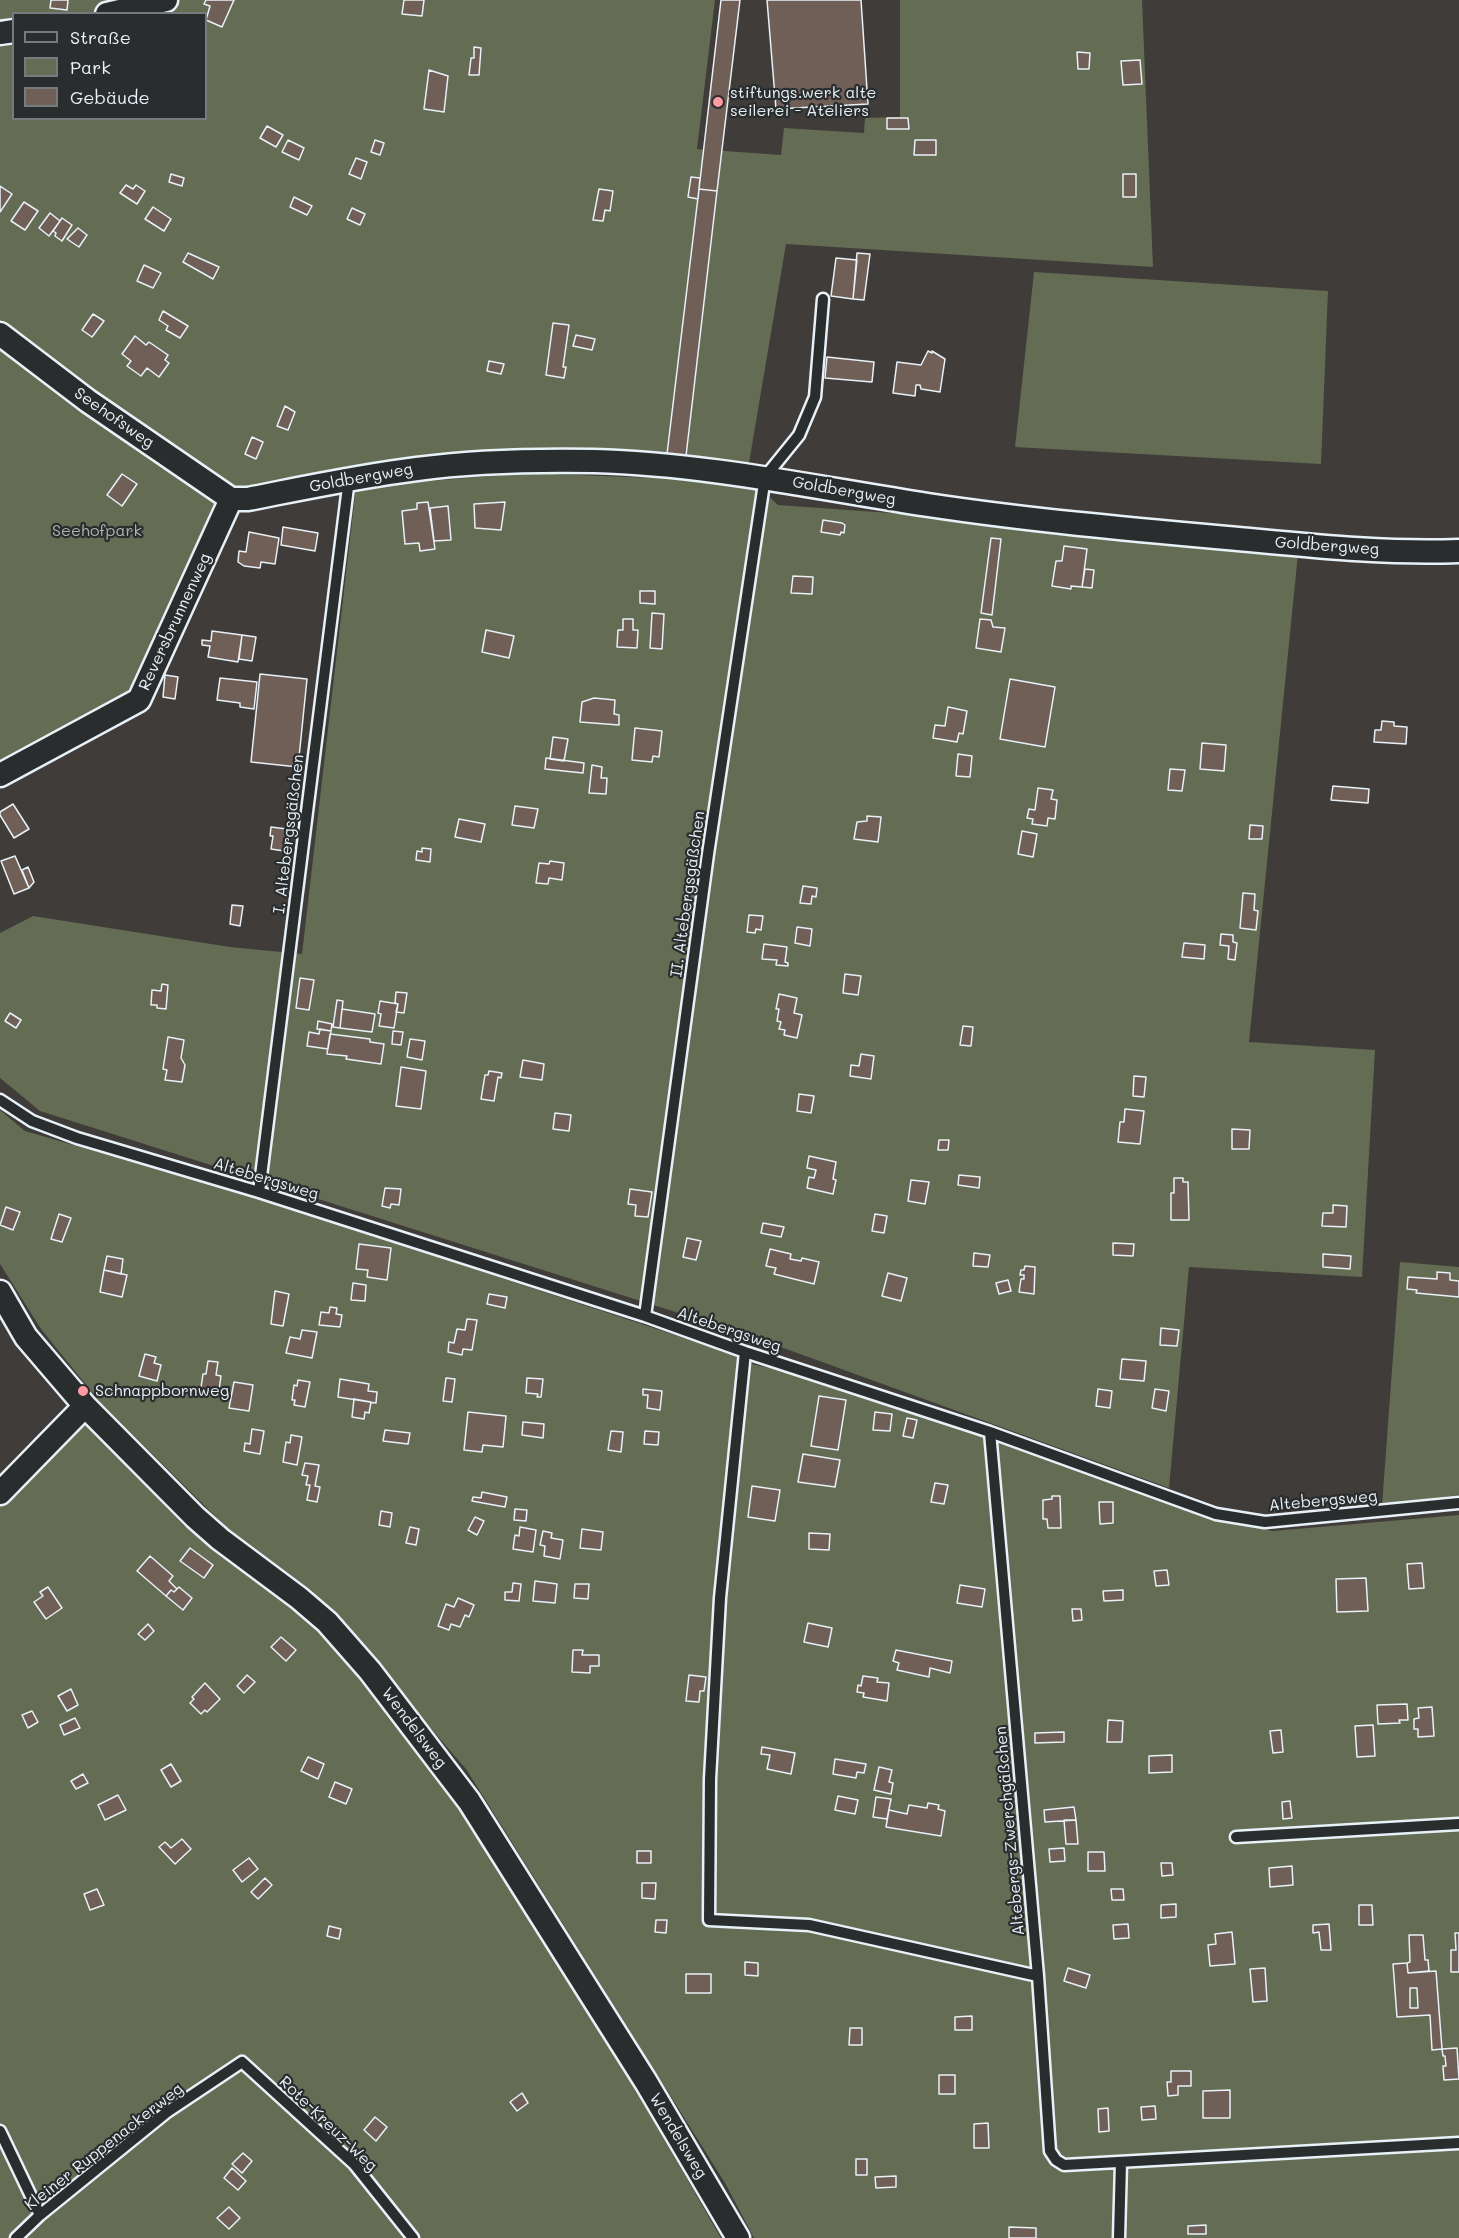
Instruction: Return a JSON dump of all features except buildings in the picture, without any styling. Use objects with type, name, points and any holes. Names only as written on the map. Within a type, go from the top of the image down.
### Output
[{"type":"street","points":[[115,12],[166,0]]},
{"type":"street","name":"Seehofsweg","points":[[0,334],[88,401],[231,500]]},
{"type":"street","name":"Goldbergweg","points":[[231,500],[248,499],[349,479],[417,469],[520,461],[595,461],[657,465],[765,477],[929,505],[1056,522],[1345,548],[1459,551]]},
{"type":"street","name":"Reversbrunnenweg","points":[[0,775],[139,700],[231,500]]},
{"type":"street","name":"Wendelsweg","points":[[0,1292],[26,1337],[84,1406],[195,1517],[327,1622],[370,1671],[469,1801],[646,2082],[738,2238]]},
{"type":"street","points":[[0,1493],[84,1406]]},
{"type":"lane","points":[[765,477],[799,435],[815,397],[823,299]]},
{"type":"lane","name":"II. Altebergsgäßchen","points":[[645,1316],[710,842],[765,477]]},
{"type":"lane","name":"I. Altebergsgäßchen","points":[[259,1192],[349,479]]},
{"type":"lane","name":"Altebergsweg","points":[[0,1100],[32,1121],[77,1138],[259,1192],[645,1316],[745,1352],[990,1432],[1216,1514],[1265,1522],[1459,1503]]},
{"type":"lane","points":[[745,1352],[720,1598],[710,1779],[709,1920],[809,1925],[1038,1976]]},
{"type":"lane","name":"Altebergs-Zwerchgäßchen","points":[[990,1432],[1038,1976],[1050,2151],[1056,2160],[1064,2165],[1459,2143]]},
{"type":"lane","points":[[1236,1837],[1459,1824]]},
{"type":"lane","name":"Kleiner Ruppenackerweg","points":[[16,2238],[40,2215],[167,2112],[242,2062]]},
{"type":"lane","name":"Rote-Kreuz-Weg","points":[[242,2062],[354,2164],[413,2238]]},
{"type":"lane","points":[[0,2131],[40,2215]]},
{"type":"lane","points":[[1119,2238],[1121,2162]]},
{"type":"green space","points":[[0,0],[715,0],[697,149],[781,155],[784,128],[864,133],[865,118],[900,117],[900,0],[1142,0],[1153,267],[786,244],[748,469],[599,458],[228,492],[0,325]]},
{"type":"green space","points":[[1034,272],[1328,291],[1321,464],[1015,447]]},
{"type":"green space","name":"Seehofpark","points":[[0,341],[218,496],[209,527],[126,698],[0,764]]},
{"type":"green space","points":[[527,473],[753,482],[778,505],[989,520],[1298,554],[1249,1042],[1375,1050],[1362,1277],[1189,1267],[1169,1488],[745,1334],[40,1111],[0,1078],[0,933],[33,916],[230,947],[302,954],[356,487]]},
{"type":"green space","points":[[0,1110],[25,1131],[264,1200],[739,1356],[752,1364],[866,1391],[1016,1442],[1217,1520],[1273,1531],[1459,1515],[1459,2238],[754,2238],[725,2183],[466,1769],[311,1590],[226,1527],[99,1401],[41,1329],[0,1264]]},
{"type":"green space","points":[[1400,1262],[1459,1267],[1459,1495],[1382,1505]]},
{"type":"green space","points":[[83,1419],[183,1525],[293,1601],[337,1648],[463,1811],[593,2016],[721,2238],[0,2238],[0,1503]]},
{"type":"place","name":"stiftungs.werk alte seilerei - Ateliers","points":[[718,102]]},
{"type":"place","name":"Schnappbornweg","points":[[83,1391]]}]
